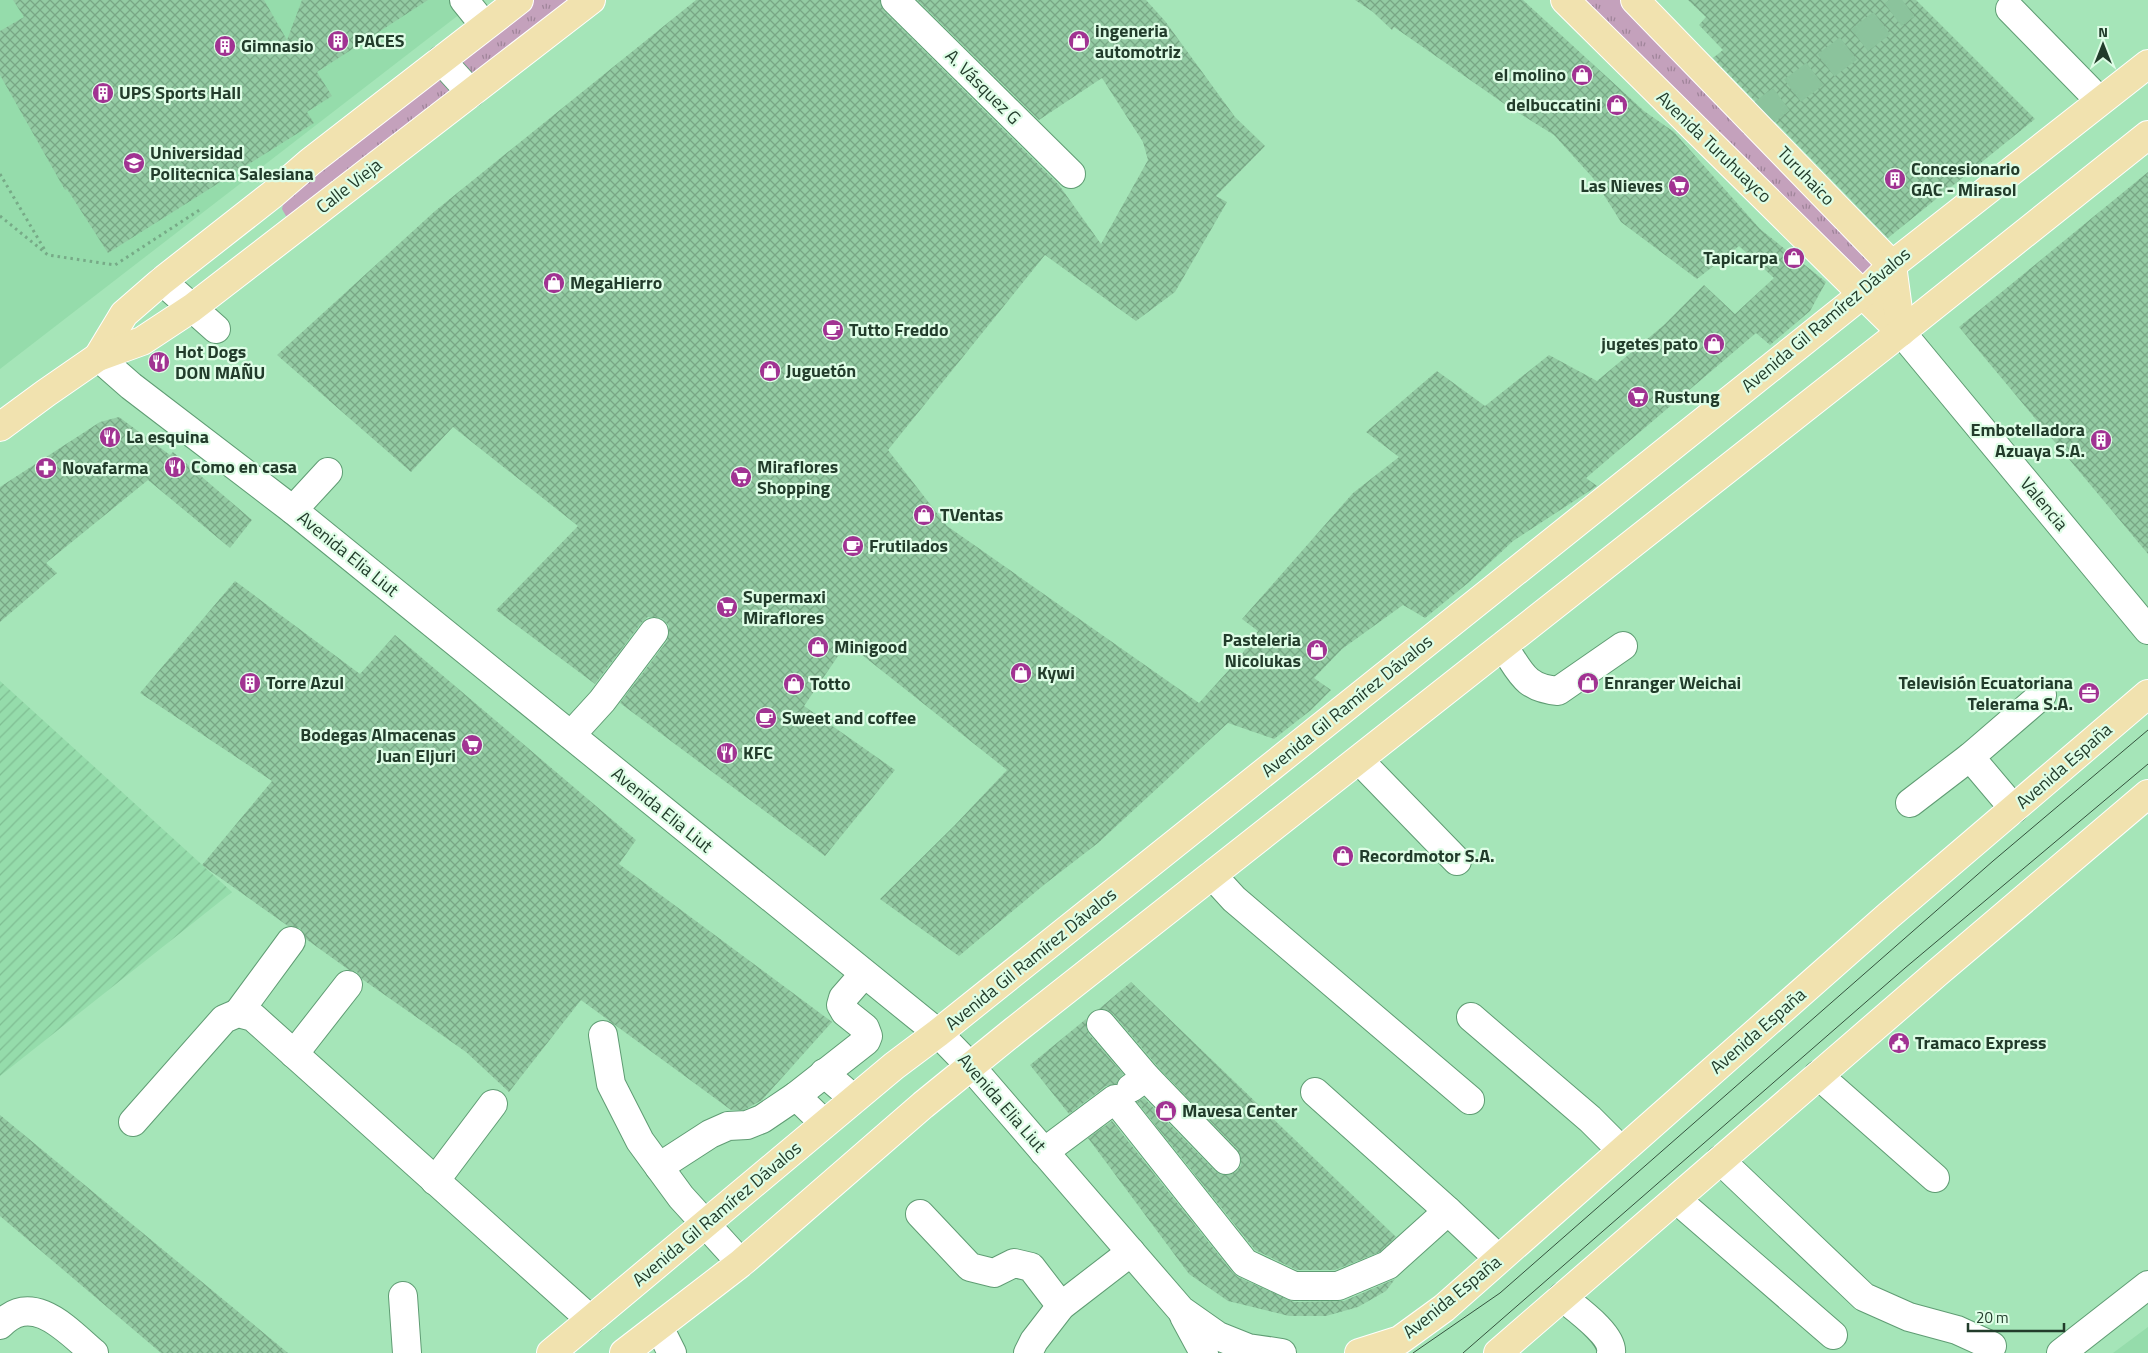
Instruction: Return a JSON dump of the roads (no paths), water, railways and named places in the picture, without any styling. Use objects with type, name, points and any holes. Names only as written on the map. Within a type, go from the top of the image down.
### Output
[{"type":"main road","name":"Calle Vieja","points":[[98,357],[124,314],[162,281],[440,60],[519,0]]},
{"type":"main road","name":"Calle Vieja","points":[[0,427],[98,357],[142,342],[192,308],[591,0]]},
{"type":"main road","name":"Avenida Turuhuayco","points":[[1564,0],[1864,293]]},
{"type":"main road","name":"Turuhaico","points":[[1635,0],[1756,119],[1892,265]]},
{"type":"main road","name":"Avenida Gil Ramírez Dávalos","points":[[551,1353],[854,1099],[1864,293],[1892,265],[2148,64]]},
{"type":"main road","points":[[624,1353],[741,1263],[923,1105],[1901,332],[2148,134]]},
{"type":"main road","points":[[1892,265],[1901,332]]},
{"type":"main road","points":[[1864,293],[1901,332]]},
{"type":"main road","name":"Avenida España","points":[[1360,1353],[1400,1340],[1444,1308],[1888,916],[2148,694]]},
{"type":"main road","points":[[1498,1353],[1818,1075],[2148,794]]},
{"type":"street","points":[[464,0],[485,26]]},
{"type":"street","name":"A. Vásquez G","points":[[895,0],[1071,174]]},
{"type":"street","points":[[2010,8],[2100,101]]},
{"type":"street","points":[[440,60],[471,92]]},
{"type":"street","points":[[162,281],[216,329]]},
{"type":"street","name":"Valencia","points":[[1901,332],[2148,630]]},
{"type":"street","name":"Avenida Elia Liut","points":[[98,357],[131,386],[293,510],[938,1033],[971,1067],[1181,1310],[1204,1353]]},
{"type":"street","points":[[293,510],[328,472]]},
{"type":"street","points":[[571,735],[602,701],[654,632]]},
{"type":"street","points":[[1503,646],[1528,681],[1541,689],[1558,691],[1623,646]]},
{"type":"street","points":[[1910,803],[1970,757],[2042,695]]},
{"type":"street","points":[[1970,757],[2014,809]]},
{"type":"street","points":[[1359,760],[1457,861]]},
{"type":"street","points":[[1212,875],[1234,899],[1470,1100]]},
{"type":"street","points":[[133,1122],[224,1019],[238,1013],[292,941]]},
{"type":"street","points":[[659,1167],[710,1134],[728,1126],[747,1125],[762,1119],[796,1096],[866,1040],[868,1036],[865,1028],[845,1012],[842,1005],[843,998],[864,974]]},
{"type":"street","points":[[294,1054],[348,985]]},
{"type":"street","points":[[238,1013],[253,1017],[591,1320]]},
{"type":"street","points":[[1471,1017],[1590,1119],[1622,1151]]},
{"type":"street","points":[[1101,1024],[1146,1078],[1226,1160]]},
{"type":"street","points":[[602,1035],[611,1084],[640,1141],[681,1197],[741,1263]]},
{"type":"street","points":[[824,1073],[854,1099]]},
{"type":"street","points":[[1818,1075],[1935,1178]]},
{"type":"street","points":[[1044,1152],[1146,1078]]},
{"type":"street","points":[[1315,1092],[1448,1211],[1499,1260]]},
{"type":"street","points":[[796,1096],[824,1124]]},
{"type":"street","points":[[1115,1099],[1245,1263],[1294,1286],[1338,1286],[1388,1265],[1448,1211]]},
{"type":"street","points":[[435,1181],[493,1104]]},
{"type":"street","points":[[1720,1160],[1864,1297],[1909,1317],[1957,1330],[1992,1346]]},
{"type":"street","points":[[1676,1199],[1833,1335]]},
{"type":"street","points":[[920,1214],[970,1268],[994,1273],[1014,1263],[1032,1267],[1060,1306]]},
{"type":"street","points":[[1028,1353],[1034,1341],[1060,1306],[1131,1252]]},
{"type":"street","points":[[2061,1353],[2148,1285]]},
{"type":"street","points":[[403,1296],[407,1353]]},
{"type":"street","points":[[1562,1298],[1600,1331],[1613,1351]]},
{"type":"street","points":[[0,1325],[8,1316],[29,1310],[51,1317],[94,1353]]},
{"type":"street","name":"Avenida Elia Liut","points":[[1181,1310],[1218,1336],[1248,1348],[1282,1353]]},
{"type":"street","points":[[658,1327],[672,1353]]},
{"type":"tunnel","points":[[1759,116],[1906,5]]},
{"type":"tram line","points":[[1413,1353],[1500,1293],[1993,861],[2148,730]]},
{"type":"tram line","points":[[1463,1353],[1905,968],[2148,764]]},
{"type":"place","name":"PACES","points":[[338,41]]},
{"type":"place","name":"ingeneria automotriz","points":[[1079,41]]},
{"type":"place","name":"Gimnasio","points":[[225,46]]},
{"type":"place","name":"el molino","points":[[1582,75]]},
{"type":"place","name":"UPS Sports Hall","points":[[103,93]]},
{"type":"place","name":"delbuccatini","points":[[1617,105]]},
{"type":"place","name":"Universidad Politecnica Salesiana","points":[[134,163]]},
{"type":"place","name":"Concesionario GAC - Mirasol","points":[[1895,179]]},
{"type":"place","name":"Las Nieves","points":[[1679,186]]},
{"type":"place","name":"Tapicarpa","points":[[1794,258]]},
{"type":"place","name":"MegaHierro","points":[[554,283]]},
{"type":"place","name":"Tutto Freddo","points":[[833,330]]},
{"type":"place","name":"jugetes pato","points":[[1714,344]]},
{"type":"place","name":"Hot Dogs DON MAÑU","points":[[159,362]]},
{"type":"place","name":"Juguetón","points":[[770,371]]},
{"type":"place","name":"Rustung","points":[[1638,397]]},
{"type":"place","name":"La esquina","points":[[110,437]]},
{"type":"place","name":"Embotelladora Azuaya S.A.","points":[[2101,440]]},
{"type":"place","name":"Como en casa","points":[[175,467]]},
{"type":"place","name":"Novafarma","points":[[46,468]]},
{"type":"place","name":"Miraflores Shopping","points":[[741,477]]},
{"type":"place","name":"TVentas","points":[[924,515]]},
{"type":"place","name":"Frutilados","points":[[853,546]]},
{"type":"place","name":"Supermaxi Miraflores","points":[[727,607]]},
{"type":"place","name":"Minigood","points":[[818,647]]},
{"type":"place","name":"Pasteleria Nicolukas","points":[[1317,650]]},
{"type":"place","name":"Kywi","points":[[1021,673]]},
{"type":"place","name":"Torre Azul","points":[[250,683]]},
{"type":"place","name":"Enranger Weichai","points":[[1588,683]]},
{"type":"place","name":"Totto","points":[[794,684]]},
{"type":"place","name":"Televisión Ecuatoriana Telerama S.A.","points":[[2089,693]]},
{"type":"place","name":"Sweet and coffee","points":[[766,718]]},
{"type":"place","name":"Bodegas Almacenas Juan Eljuri","points":[[472,745]]},
{"type":"place","name":"KFC","points":[[727,753]]},
{"type":"place","name":"Recordmotor S.A.","points":[[1343,856]]},
{"type":"place","name":"Tramaco Express","points":[[1899,1043]]},
{"type":"place","name":"Mavesa Center","points":[[1166,1111]]}]
